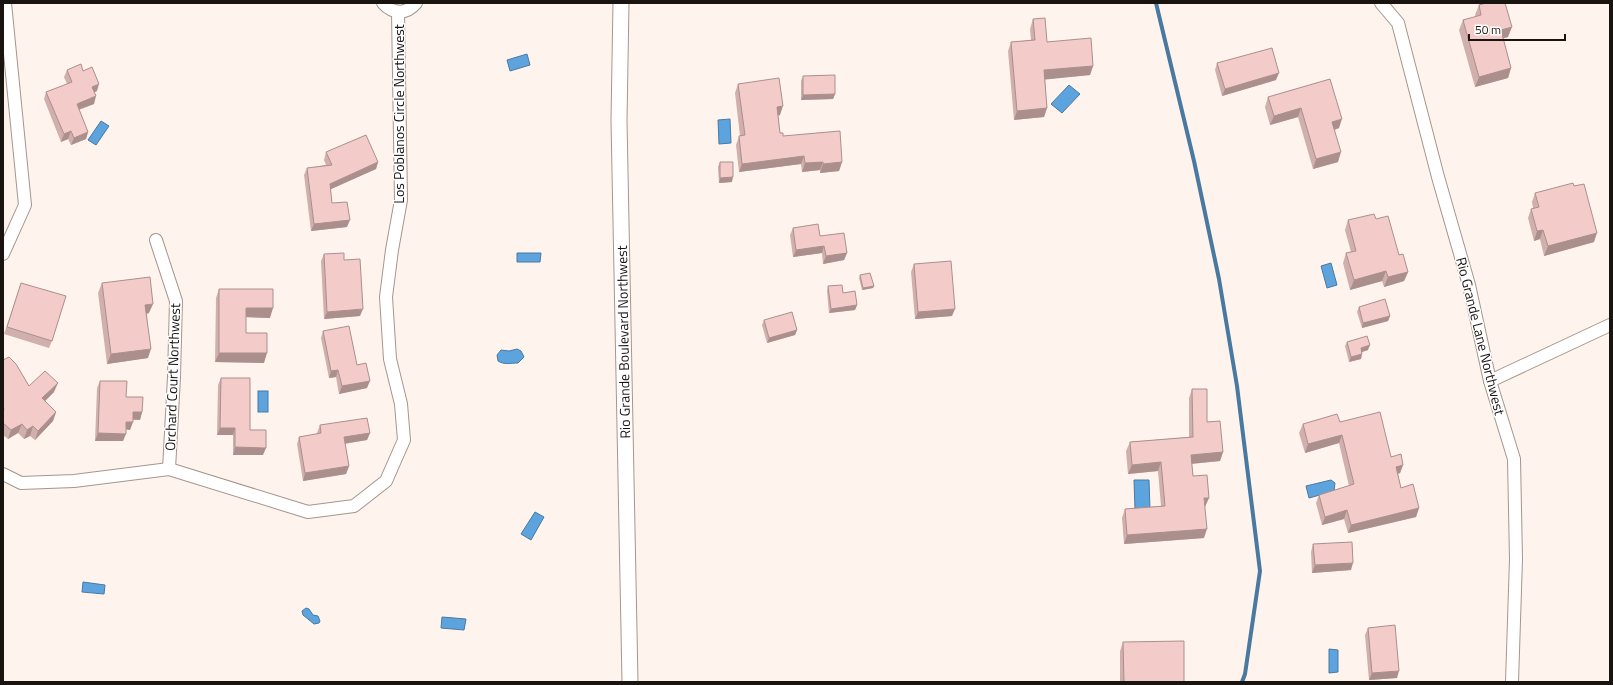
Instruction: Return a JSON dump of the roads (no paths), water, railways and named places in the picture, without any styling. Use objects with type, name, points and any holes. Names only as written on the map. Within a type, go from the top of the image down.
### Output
[{"type":"street","points":[[3,254],[25,205],[5,3]]},
{"type":"street","points":[[383,3],[391,10],[398,12],[406,11],[416,3]]},
{"type":"street","name":"Rio Grande Boulevard Northwest","points":[[621,3],[619,127],[630,682]]},
{"type":"street","name":"Rio Grande Lane Northwest","points":[[1381,3],[1398,23],[1438,177],[1469,285],[1490,381],[1514,459],[1516,558],[1512,682]]},
{"type":"street","name":"Los Poblanos Circle Northwest","points":[[3,474],[21,483],[74,481],[169,469],[308,512],[354,506],[386,481],[404,440],[401,404],[390,359],[386,297],[392,250],[401,200],[398,12]]},
{"type":"street","name":"Orchard Court Northwest","points":[[156,240],[176,302],[169,469]]},
{"type":"street","points":[[1490,381],[1610,325]]},
{"type":"water","points":[[527,54],[530,65],[510,71],[507,60]]},
{"type":"water","points":[[1069,85],[1080,94],[1062,113],[1051,104]]},
{"type":"water","points":[[730,119],[731,143],[719,144],[718,120]]},
{"type":"water","points":[[101,121],[109,126],[96,145],[88,140]]},
{"type":"water","points":[[517,253],[541,253],[540,262],[517,262]]},
{"type":"water","points":[[1331,263],[1337,285],[1327,288],[1321,266]]},
{"type":"water","points":[[517,349],[521,351],[524,357],[518,363],[505,363],[498,361],[497,355],[501,350],[509,351]]},
{"type":"water","points":[[258,391],[268,391],[268,412],[258,412]]},
{"type":"water","points":[[1134,480],[1149,480],[1150,509],[1135,510]]},
{"type":"water","points":[[1331,480],[1335,483],[1334,491],[1309,498],[1306,486]]},
{"type":"water","points":[[535,512],[544,517],[531,540],[521,534]]},
{"type":"water","points":[[83,582],[105,585],[104,594],[82,592]]},
{"type":"water","points":[[306,608],[309,609],[313,615],[318,616],[320,621],[319,623],[314,624],[303,615],[302,611]]},
{"type":"water","points":[[442,617],[466,619],[464,630],[441,628]]},
{"type":"water","points":[[1329,649],[1338,650],[1338,672],[1329,673]]},
{"type":"waterway","points":[[1156,3],[1194,161],[1219,279],[1237,386],[1260,571],[1245,674],[1242,682]]}]
